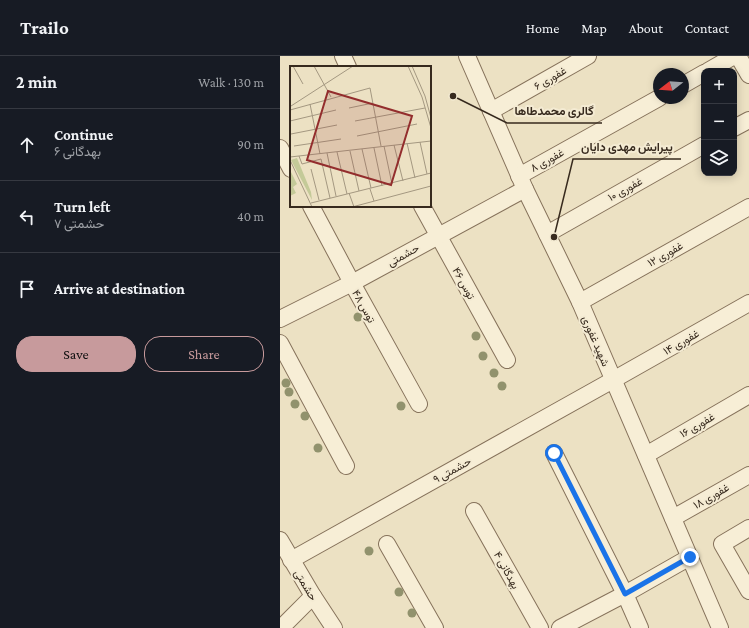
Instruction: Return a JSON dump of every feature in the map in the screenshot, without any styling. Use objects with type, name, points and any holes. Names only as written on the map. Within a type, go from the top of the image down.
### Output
[{"type":"street","points":[[343,56],[348,66]]},
{"type":"street","name":"شهید غفوری","points":[[467,56],[522,183],[580,302],[720,628]]},
{"type":"street","name":"غفوری ۶","points":[[491,111],[588,56]]},
{"type":"street","points":[[713,68],[734,56]]},
{"type":"street","points":[[738,56],[749,75]]},
{"type":"street","points":[[689,82],[701,75]]},
{"type":"street","name":"غفوری ۸","points":[[522,183],[653,102]]},
{"type":"street","points":[[737,126],[749,120]]},
{"type":"street","name":"غفوری ۱۰","points":[[547,234],[701,147]]},
{"type":"street","points":[[280,148],[290,167]]},
{"type":"street","name":"حشمتی","points":[[280,319],[352,283],[438,236],[522,183]]},
{"type":"street","name":"توس ۴۸","points":[[312,207],[419,404]]},
{"type":"street","name":"توس ۴۶","points":[[423,207],[507,360]]},
{"type":"street","name":"غفوری ۱۲","points":[[580,302],[749,207]]},
{"type":"street","name":"غفوری ۱۴","points":[[613,380],[749,303]]},
{"type":"street","points":[[280,343],[346,466]]},
{"type":"street","name":"حشمتی ۹","points":[[291,560],[613,380]]},
{"type":"street","name":"غفوری ۱۶","points":[[646,455],[749,395]]},
{"type":"street","points":[[554,453],[625,594],[640,628]]},
{"type":"street","name":"غفوری ۱۸","points":[[673,518],[749,475]]},
{"type":"street","name":"بهدگانی ۴","points":[[474,511],[540,628]]},
{"type":"street","points":[[749,528],[722,544],[749,591]]},
{"type":"street","name":"حشمتی","points":[[280,540],[312,596],[334,628]]},
{"type":"street","points":[[388,544],[435,628]]},
{"type":"street","points":[[560,628],[625,594],[690,557]]},
{"type":"street","points":[[281,628],[312,596]]},
{"type":"place","name":"گالری محمدطاها","points":[[453,96]]},
{"type":"place","name":"پیرایش مهدی دایان","points":[[554,237]]},
{"type":"route","points":[[554,453],[625,594],[690,557]]}]
